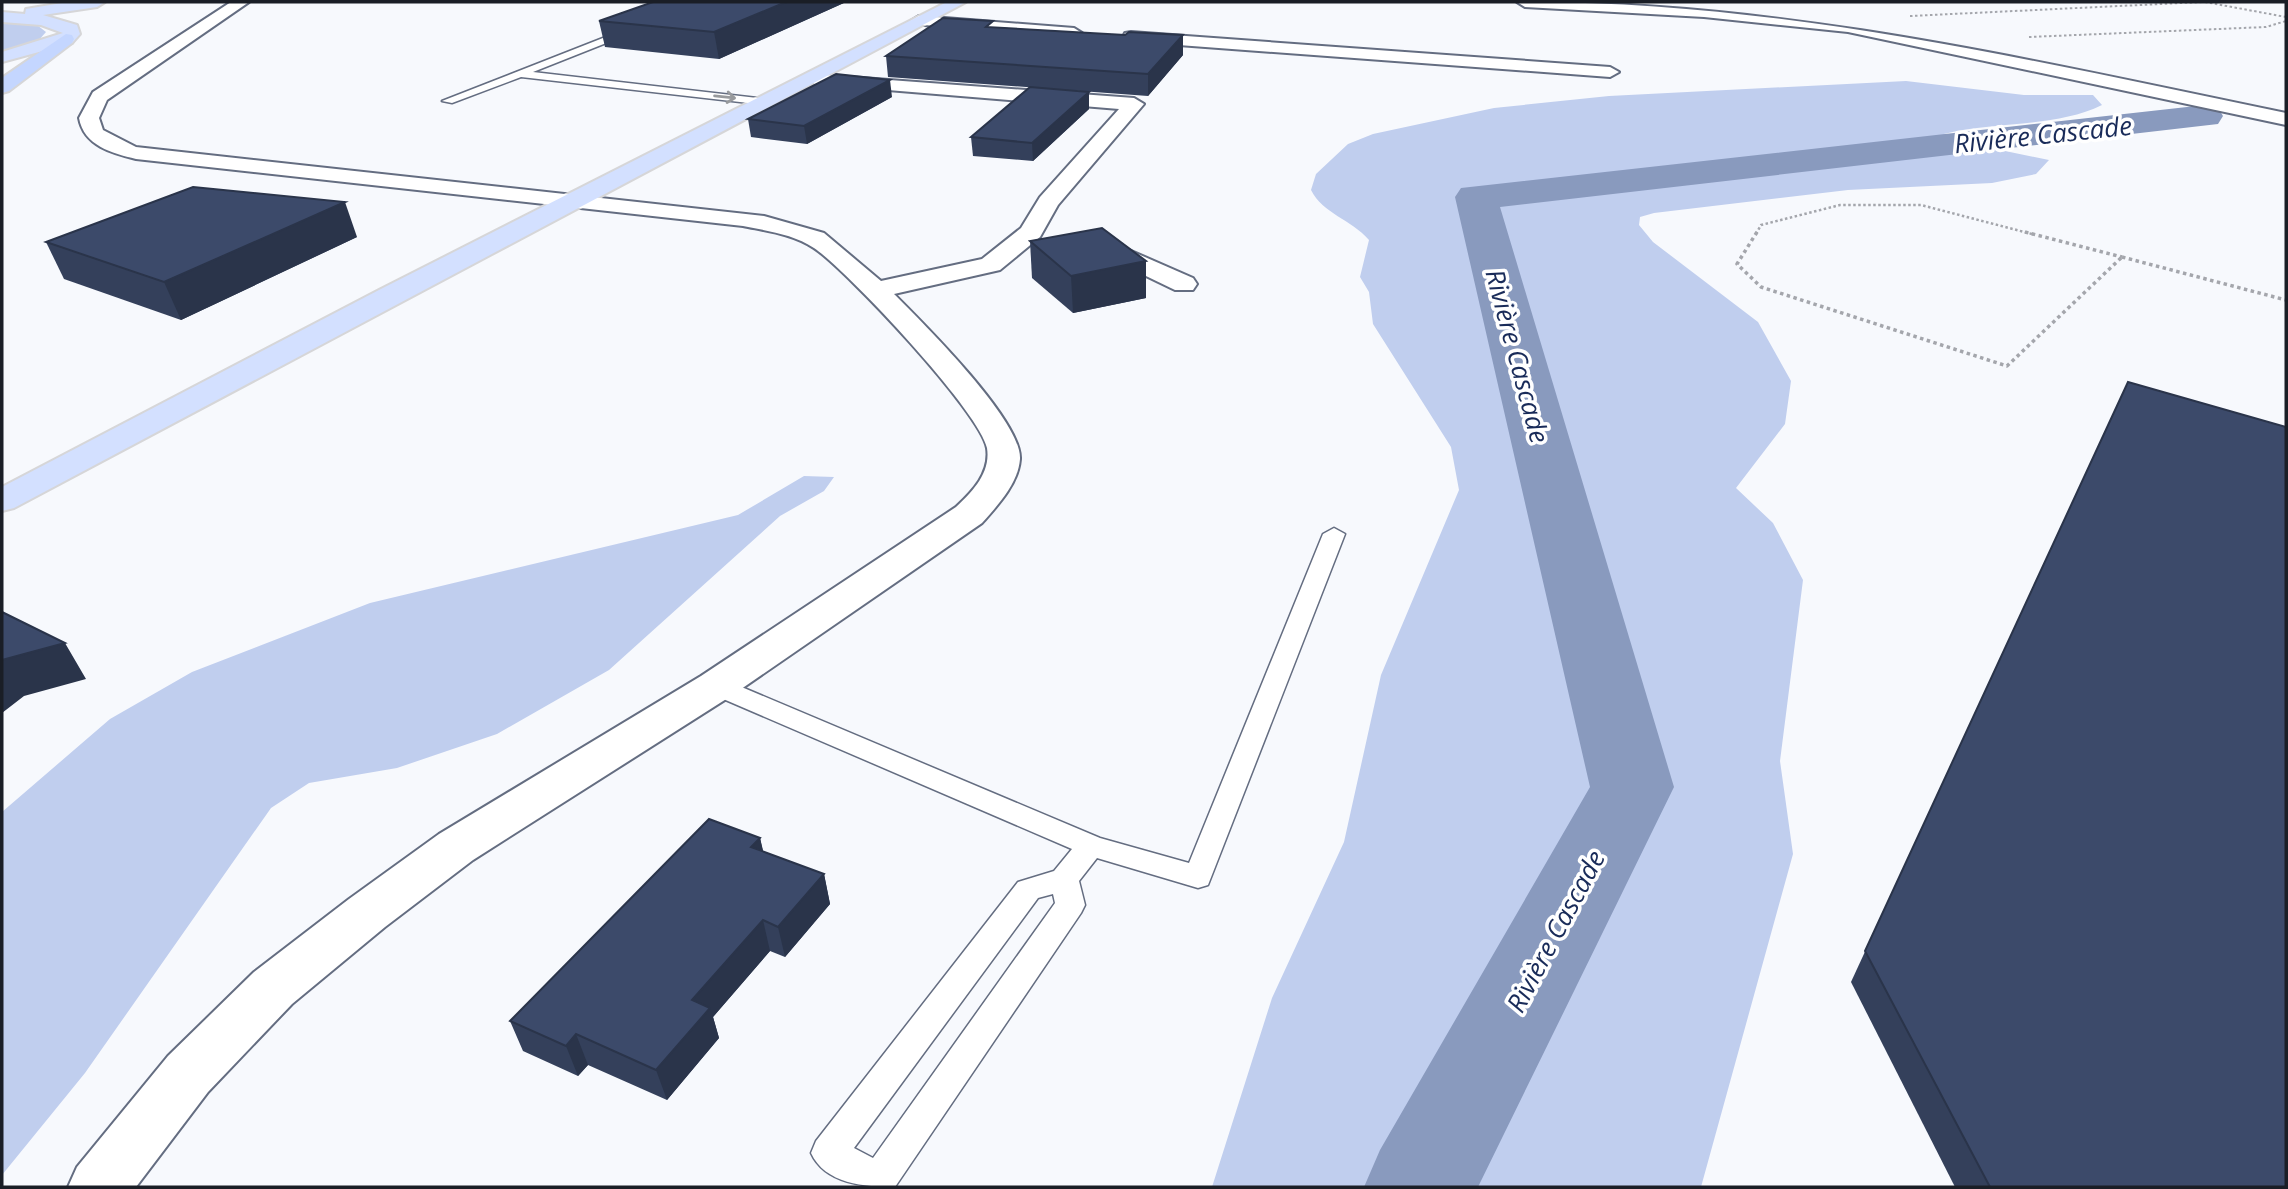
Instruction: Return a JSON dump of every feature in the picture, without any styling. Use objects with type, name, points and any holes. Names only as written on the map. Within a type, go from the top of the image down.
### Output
[{"type":"highway","points":[[2,87],[69,34]]},
{"type":"main road","points":[[2,16],[97,2]]},
{"type":"main road","points":[[2,501],[389,296],[958,2]]},
{"type":"main road","points":[[2,57],[69,34],[114,5]]},
{"type":"main road","points":[[2,16],[43,20],[69,34]]},
{"type":"street","points":[[99,1187],[188,1074],[283,979],[456,847],[716,686],[969,515],[987,497],[999,478],[1003,454],[998,433],[960,383],[876,290],[823,242],[791,229],[743,219],[136,153],[117,149],[99,138],[89,120],[90,110],[100,96],[241,2]]},
{"type":"street","points":[[1525,2],[1704,12],[1848,27],[2286,119]]},
{"type":"street","points":[[1604,2],[1859,21],[2000,47],[2286,110]]},
{"type":"street","points":[[919,21],[1611,72]]},
{"type":"street","points":[[815,78],[1135,104],[1048,202],[1056,236]]},
{"type":"street","points":[[876,290],[991,265],[1056,236],[1094,242],[1184,284]]},
{"type":"lane","points":[[448,101],[642,25]]},
{"type":"lane","points":[[520,73],[767,102]]},
{"type":"lane","points":[[716,686],[1091,846],[1198,877],[1334,534]]},
{"type":"lane","points":[[1065,879],[1070,905],[879,1180],[829,1153],[1028,890],[1065,879],[1091,846]]},
{"type":"path","points":[[1927,22],[1903,16],[2204,2],[2286,19]]},
{"type":"path","points":[[2024,36],[2101,36],[2266,27],[2286,19]]},
{"type":"path","points":[[2124,256],[2007,366],[1761,287],[1737,264],[1760,225],[1840,205],[1921,205],[2124,256],[2286,300]]},
{"type":"shaded area","points":[[2,21],[37,25],[46,32],[38,41],[2,54]]},
{"type":"shaded area","points":[[1906,81],[2024,95],[2093,95],[2102,105],[2045,121],[1944,134],[1952,140],[2049,160],[2036,174],[1992,183],[1848,190],[1654,213],[1640,217],[1639,225],[1653,242],[1758,322],[1791,381],[1785,424],[1736,488],[1773,523],[1803,580],[1780,761],[1793,854],[1701,1187],[1212,1187],[1272,998],[1344,842],[1381,675],[1459,490],[1451,447],[1373,324],[1369,292],[1360,277],[1369,240],[1316,198],[1311,190],[1316,174],[1348,144],[1373,134],[1494,108],[1609,96]]},
{"type":"shaded area","points":[[804,476],[834,477],[824,491],[780,516],[609,670],[497,734],[397,768],[309,783],[271,808],[85,1073],[2,1175],[2,812],[110,719],[192,672],[370,603],[738,515]]},
{"type":"building","points":[[653,2],[786,2],[714,32],[599,21]]},
{"type":"building","points":[[943,18],[993,21],[986,27],[1125,35],[1129,32],[1183,35],[1148,74],[886,56]]},
{"type":"building","points":[[836,74],[890,80],[804,126],[748,119]]},
{"type":"building","points":[[1030,87],[1089,92],[1032,143],[971,137]]},
{"type":"building","points":[[193,187],[345,202],[164,282],[46,242]]},
{"type":"building","points":[[1102,228],[1146,261],[1071,276],[1030,241]]},
{"type":"building","points":[[2128,382],[2286,427],[2286,1187],[1990,1187],[1865,951]]},
{"type":"building","points":[[2,612],[65,643],[2,660]]},
{"type":"building","points":[[709,819],[760,838],[751,847],[824,874],[778,927],[763,920],[692,1000],[710,1008],[656,1070],[576,1034],[566,1046],[510,1021]]},
{"type":"waterway","name":"Rivière Cascade","points":[[1420,1187],[1632,787],[1476,197],[2205,116]]}]
